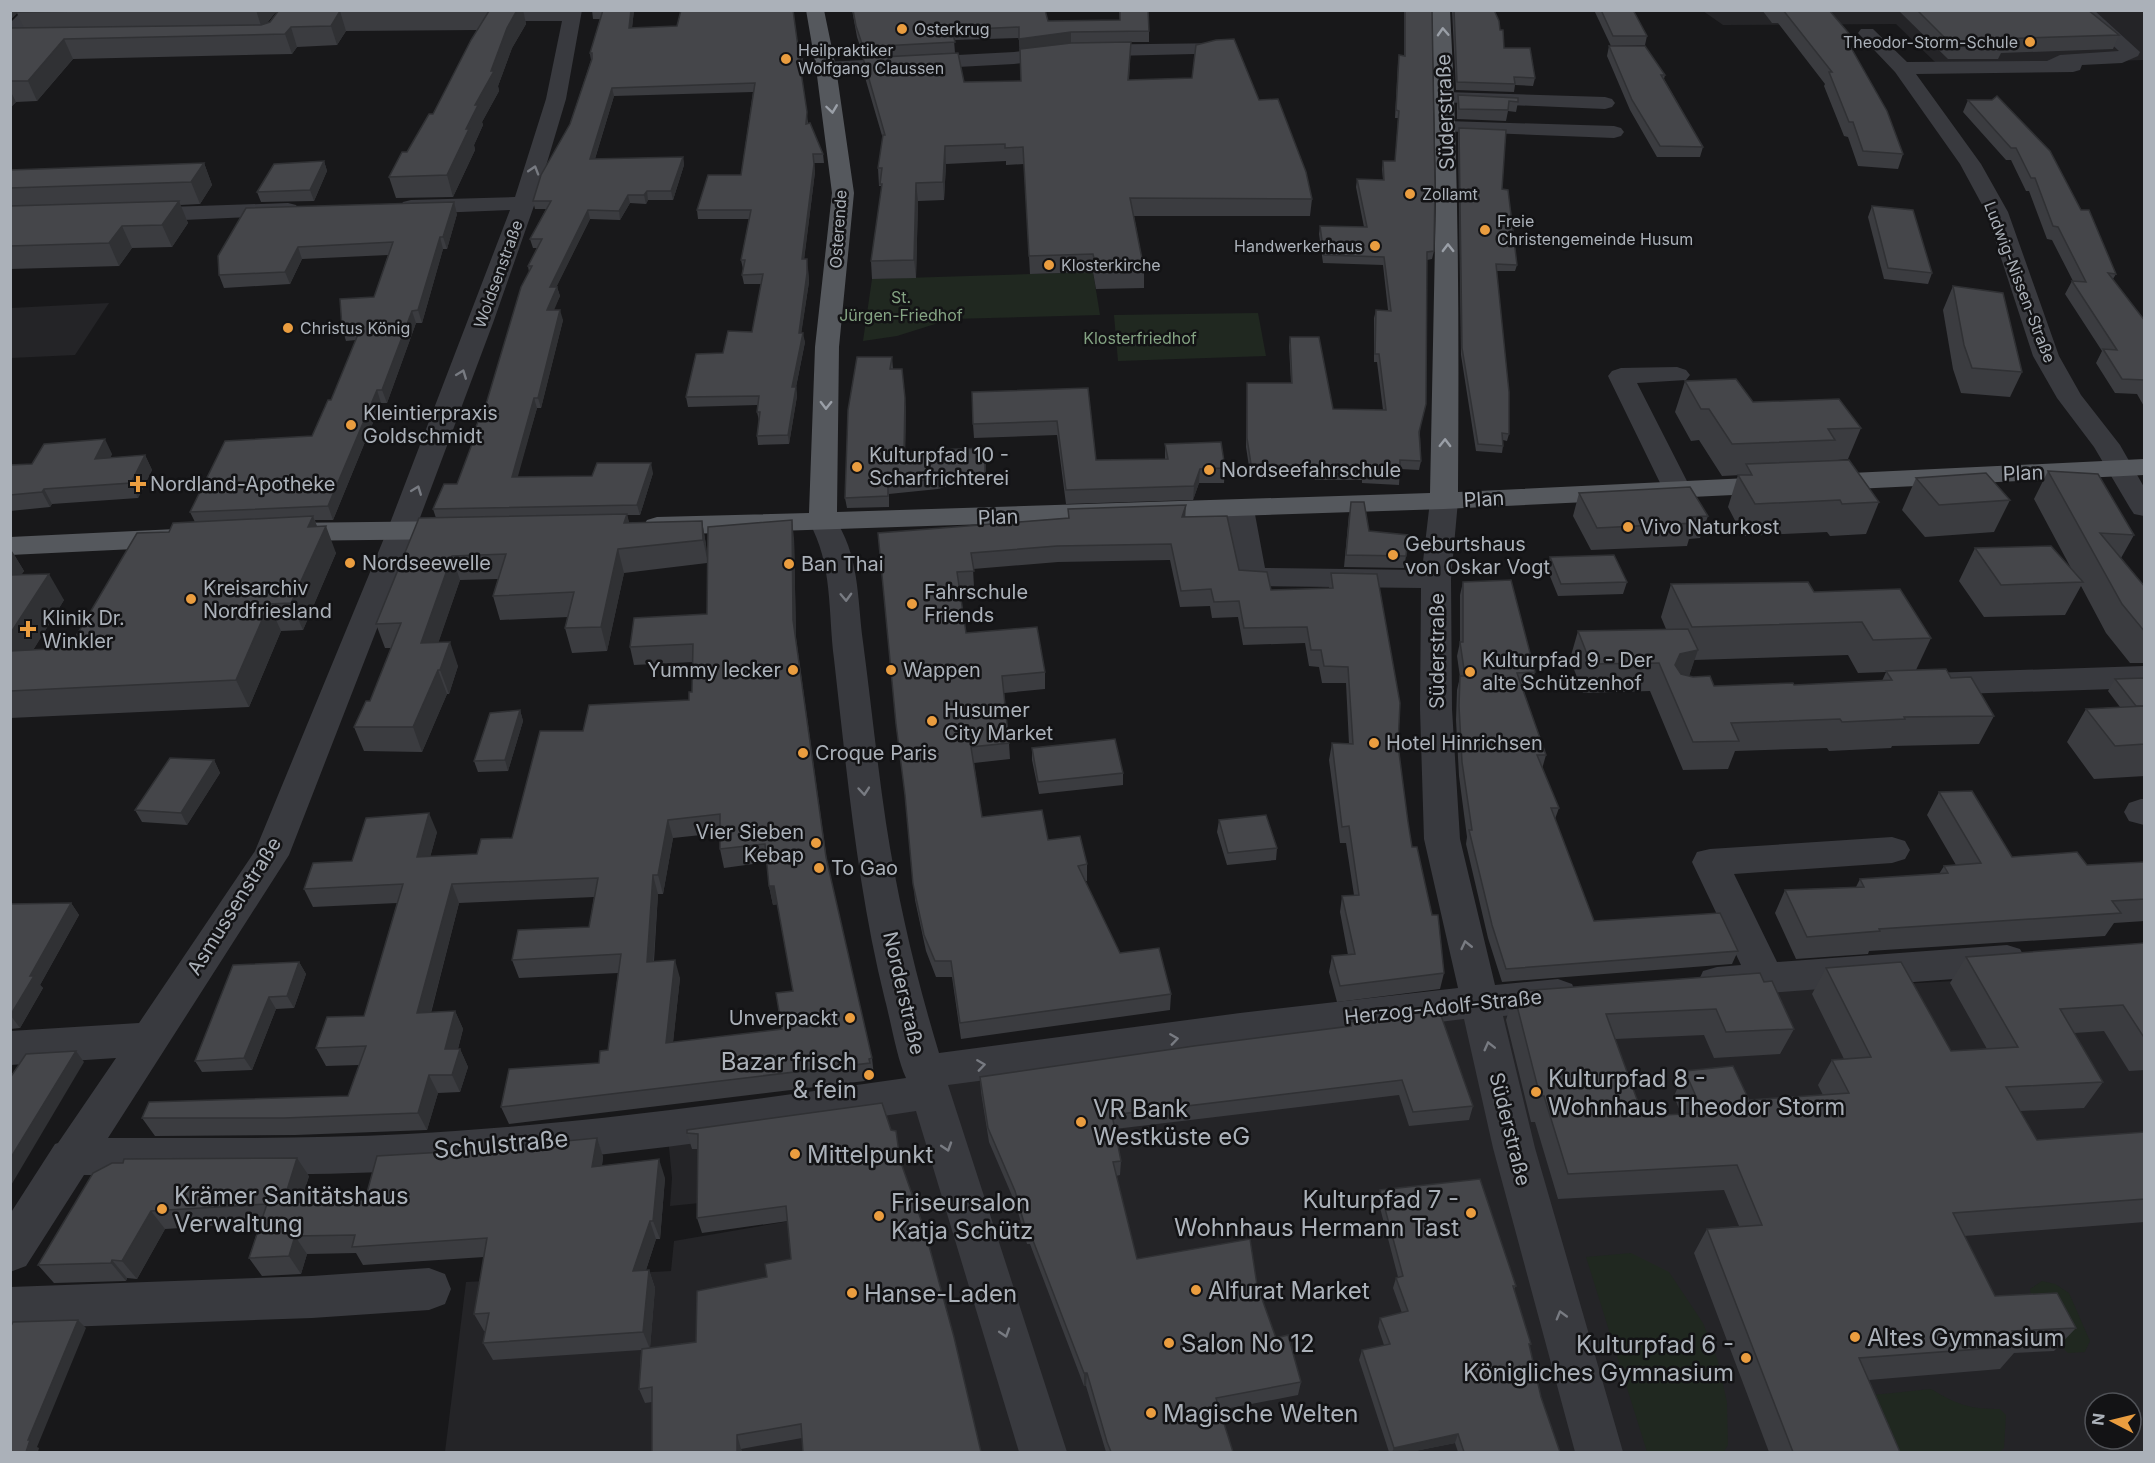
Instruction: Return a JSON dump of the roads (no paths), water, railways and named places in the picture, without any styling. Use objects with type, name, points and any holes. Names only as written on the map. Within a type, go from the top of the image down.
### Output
[{"type":"main road","name":"Osterende","points":[[815,10],[826,68],[843,193],[827,347],[823,522]]},
{"type":"main road","name":"Süderstraße","points":[[1441,10],[1446,98],[1448,271],[1444,501]]},
{"type":"main road","name":"Plan","points":[[625,527],[1240,509],[2132,468]]},
{"type":"main road","points":[[250,534],[371,529],[484,530]]},
{"type":"main road","points":[[10,546],[202,536]]},
{"type":"street","points":[[10,34],[34,10]]},
{"type":"street","points":[[2052,66],[2060,61],[2122,57],[2131,52],[2083,10]]},
{"type":"street","points":[[456,17],[572,13]]},
{"type":"street","name":"Woldsenstraße","points":[[401,531],[481,323],[524,203],[556,99],[572,13]]},
{"type":"street","name":"Ludwig-Nissen-Straße","points":[[1866,33],[1902,68],[1970,164],[1997,212],[2046,356],[2070,398],[2107,445],[2132,468],[2145,508]]},
{"type":"street","points":[[10,40],[34,39]]},
{"type":"street","points":[[826,68],[1014,58],[1071,51],[1228,49]]},
{"type":"street","points":[[1902,68],[2073,66]]},
{"type":"street","points":[[1446,98],[1605,103]]},
{"type":"street","points":[[1446,127],[1614,132]]},
{"type":"street","points":[[396,207],[524,203]]},
{"type":"street","points":[[116,216],[314,210]]},
{"type":"street","points":[[1677,375],[1621,376],[1677,489]]},
{"type":"street","name":"Süderstraße","points":[[1444,501],[1436,579],[1436,709],[1442,839],[1478,1002],[1514,1148],[1599,1452]]},
{"type":"street","points":[[1240,509],[1252,577],[1436,579]]},
{"type":"street","name":"Norderstraße","points":[[823,522],[835,540],[843,567],[847,636],[859,722],[867,822],[879,891],[926,1082],[1043,1452]]},
{"type":"street","name":"Asmussenstraße","points":[[13,1244],[270,855],[401,531]]},
{"type":"street","points":[[1896,685],[2145,677]]},
{"type":"street","points":[[1766,978],[1710,862],[1892,850]]},
{"type":"street","points":[[1686,985],[2038,958]]},
{"type":"street","name":"Herzog-Adolf-Straße","points":[[926,1082],[1478,1002],[1594,992]]},
{"type":"street","points":[[10,1048],[149,1039]]},
{"type":"street","name":"Schulstraße","points":[[70,1158],[303,1155],[455,1149],[675,1127],[926,1082]]},
{"type":"street","points":[[10,1308],[312,1298],[429,1289]]},
{"type":"place","name":"Osterkrug","points":[[902,29]]},
{"type":"place","name":"Theodor-Storm-Schule","points":[[2030,42]]},
{"type":"place","name":"Heilpraktiker Wolfgang Claussen","points":[[786,59]]},
{"type":"place","name":"Zollamt","points":[[1410,194]]},
{"type":"place","name":"Freie Christengemeinde Husum","points":[[1485,230]]},
{"type":"place","name":"Handwerkerhaus","points":[[1375,246]]},
{"type":"place","name":"Klosterkirche","points":[[1049,265]]},
{"type":"place","name":"Christus König","points":[[288,328]]},
{"type":"place","name":"Kleintierpraxis Goldschmidt","points":[[351,425]]},
{"type":"place","name":"Kulturpfad 10 - Scharfrichterei","points":[[857,467]]},
{"type":"place","name":"Nordseefahrschule","points":[[1209,470]]},
{"type":"place","name":"Nordland-Apotheke","points":[[138,484]]},
{"type":"place","name":"Vivo Naturkost","points":[[1628,527]]},
{"type":"place","name":"Geburtshaus von Oskar Vogt","points":[[1393,555]]},
{"type":"place","name":"Nordseewelle","points":[[350,563]]},
{"type":"place","name":"Ban Thai","points":[[789,564]]},
{"type":"place","name":"Kreisarchiv Nordfriesland","points":[[191,599]]},
{"type":"place","name":"Fahrschule Friends","points":[[912,604]]},
{"type":"place","name":"Klinik Dr. Winkler","points":[[28,629]]},
{"type":"place","name":"Yummy lecker","points":[[793,670]]},
{"type":"place","name":"Wappen","points":[[891,670]]},
{"type":"place","name":"Kulturpfad 9 - Der alte Schützenhof","points":[[1470,672]]},
{"type":"place","name":"Husumer City Market","points":[[932,721]]},
{"type":"place","name":"Hotel Hinrichsen","points":[[1374,743]]},
{"type":"place","name":"Croque Paris","points":[[803,753]]},
{"type":"place","name":"Vier Sieben Kebap","points":[[816,843]]},
{"type":"place","name":"To Gao","points":[[819,868]]},
{"type":"place","name":"Unverpackt","points":[[850,1018]]},
{"type":"place","name":"Bazar frisch & fein","points":[[869,1075]]},
{"type":"place","name":"Kulturpfad 8 - Wohnhaus Theodor Storm","points":[[1536,1092]]},
{"type":"place","name":"VR Bank Westküste eG","points":[[1081,1122]]},
{"type":"place","name":"Mittelpunkt","points":[[795,1154]]},
{"type":"place","name":"Krämer Sanitätshaus Verwaltung","points":[[162,1209]]},
{"type":"place","name":"Kulturpfad 7 - Wohnhaus Hermann Tast","points":[[1471,1213]]},
{"type":"place","name":"Friseursalon Katja Schütz","points":[[879,1216]]},
{"type":"place","name":"Alfurat Market","points":[[1196,1290]]},
{"type":"place","name":"Hanse-Laden","points":[[852,1293]]},
{"type":"place","name":"Altes Gymnasium","points":[[1855,1337]]},
{"type":"place","name":"Salon No 12","points":[[1169,1343]]},
{"type":"place","name":"Kulturpfad 6 - Königliches Gymnasium","points":[[1746,1358]]},
{"type":"place","name":"Magische Welten","points":[[1151,1413]]},
{"type":"park label","name":"St. Jürgen-Friedhof","points":[[901,306]]},
{"type":"park label","name":"Klosterfriedhof","points":[[1140,338]]}]
